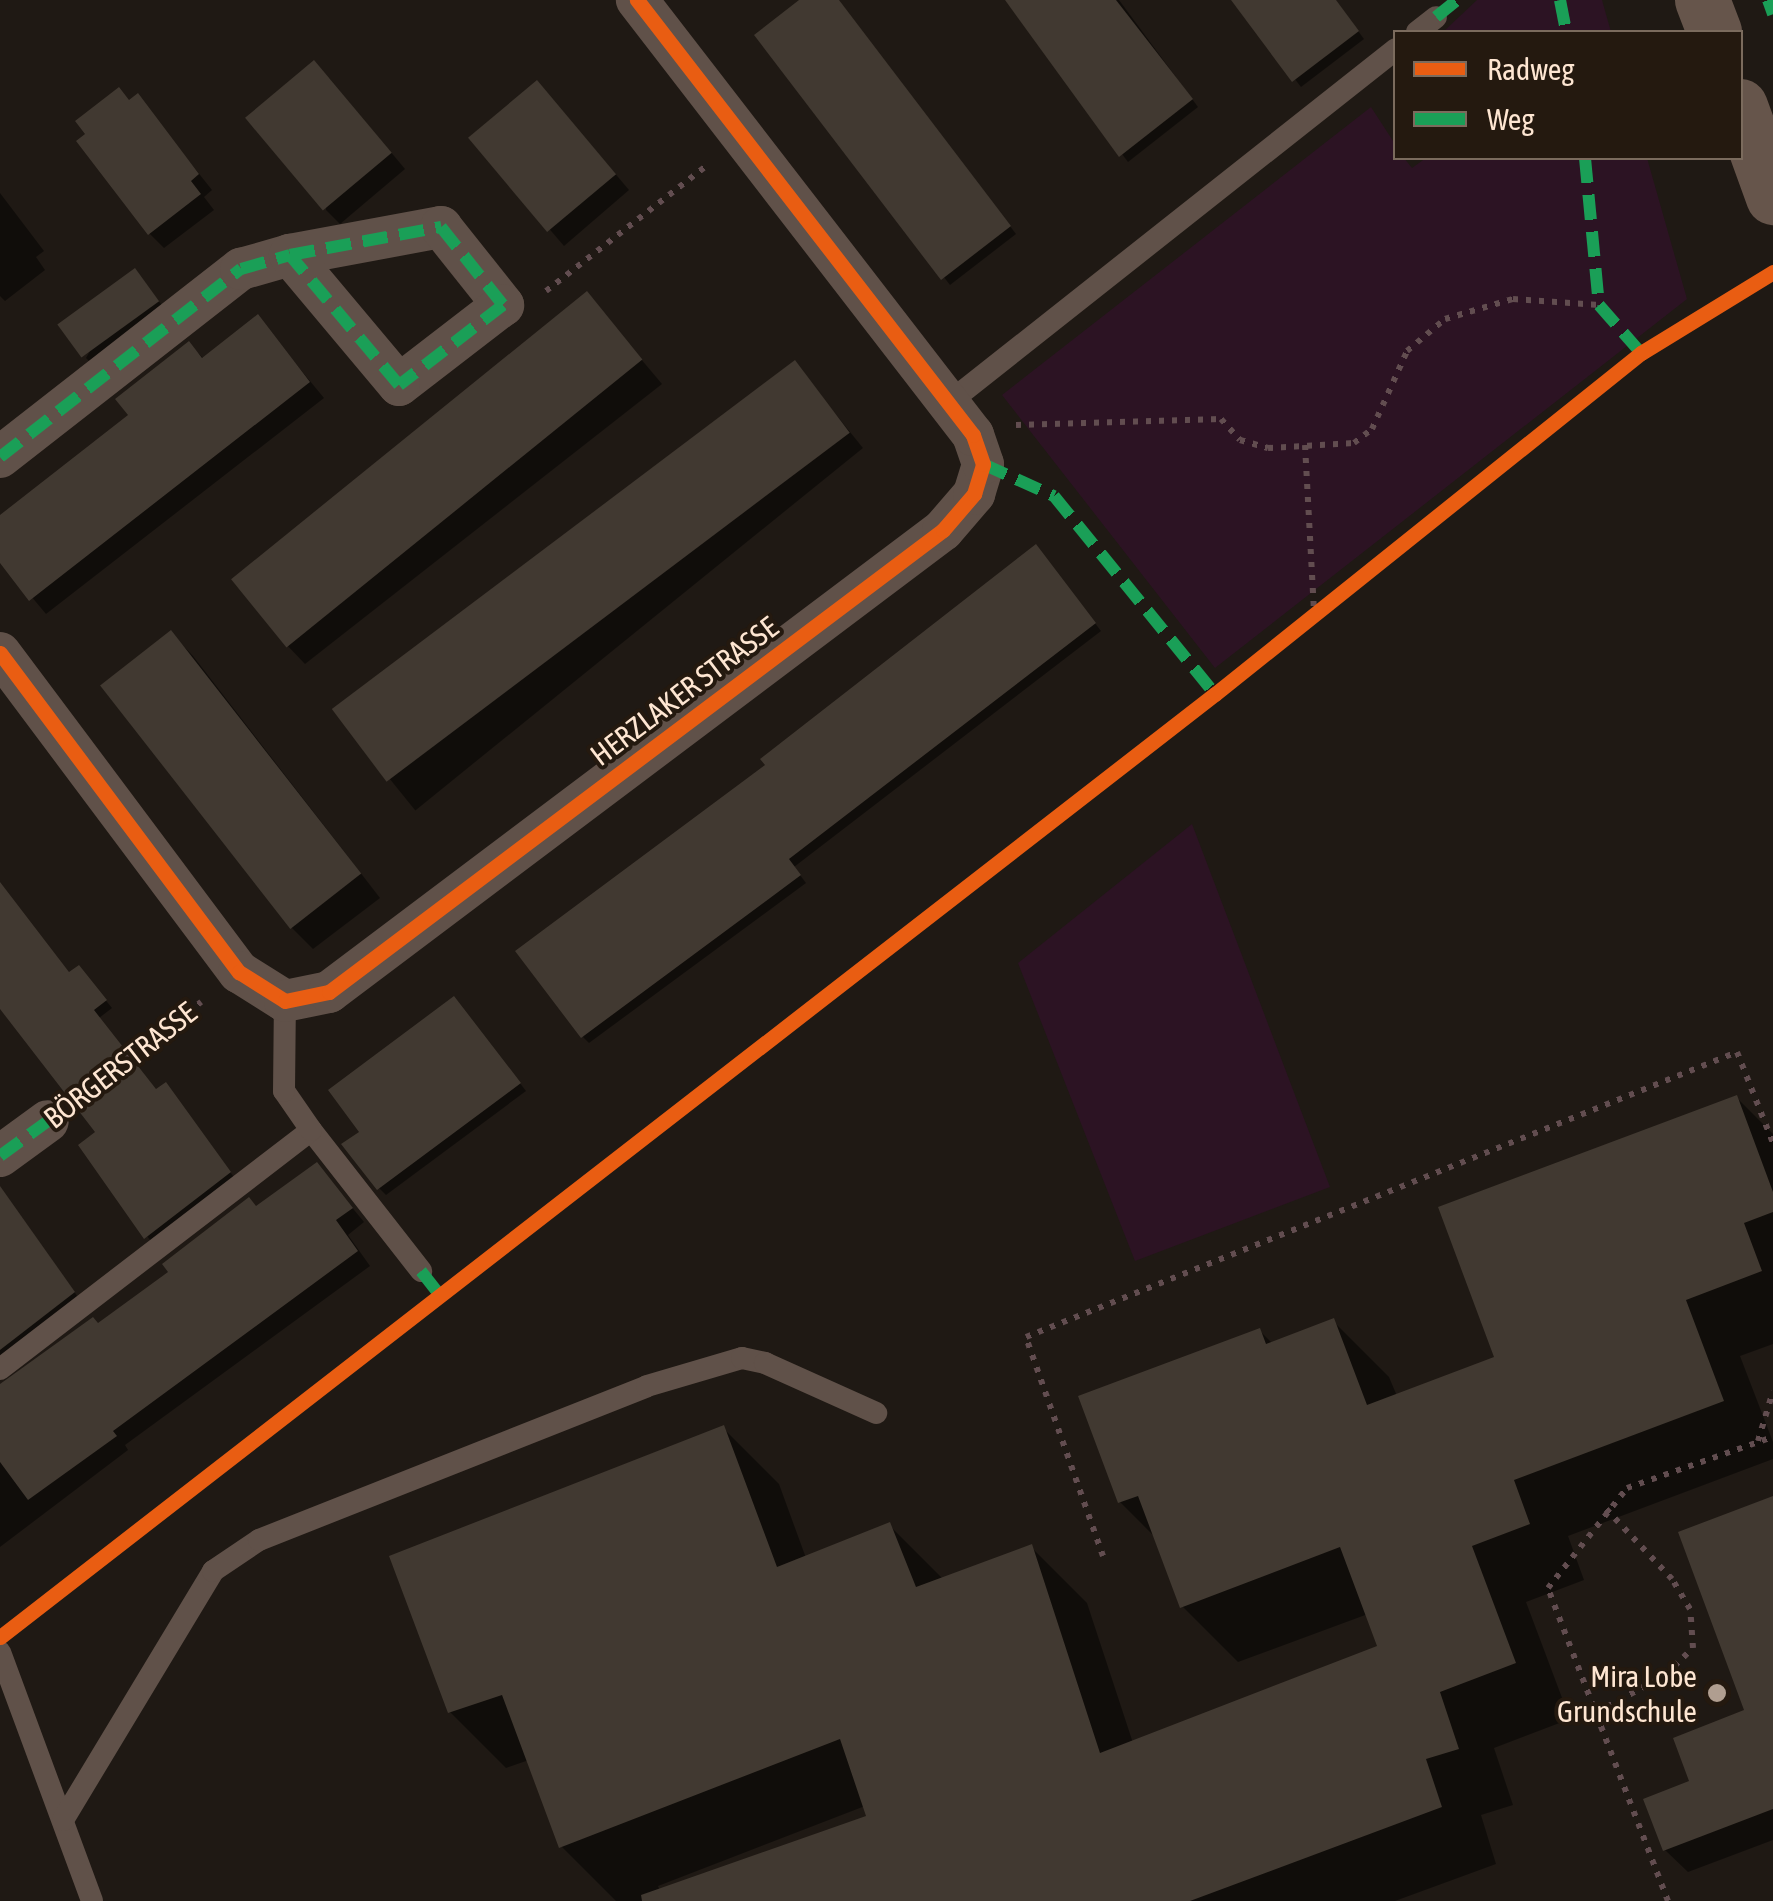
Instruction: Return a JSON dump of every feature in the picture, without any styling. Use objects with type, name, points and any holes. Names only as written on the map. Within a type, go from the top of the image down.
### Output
[{"type":"main road","points":[[1702,0],[1713,30]]},
{"type":"main road","points":[[1755,125],[1773,197]]},
{"type":"street","points":[[638,0],[960,419]]},
{"type":"street","points":[[0,458],[242,269],[290,255],[441,227],[503,305],[399,385],[290,255]]},
{"type":"street","name":"HERZLAKER STRASSE","points":[[286,1001],[329,992],[942,530],[974,494],[983,464],[960,419]]},
{"type":"street","points":[[0,653],[239,972],[286,1001]]},
{"type":"street","name":"BÖRGERSTRASSE","points":[[0,1156],[48,1121]]},
{"type":"lane","points":[[1419,30],[1436,17]]},
{"type":"lane","points":[[960,419],[1393,52]]},
{"type":"lane","points":[[286,1001],[284,1091],[421,1271]]},
{"type":"lane","points":[[0,1369],[311,1130]]},
{"type":"lane","points":[[63,1820],[212,1571],[259,1540],[646,1386],[742,1358],[765,1363],[876,1414]]},
{"type":"lane","points":[[0,1652],[92,1901]]},
{"type":"path","points":[[503,305],[541,295],[742,138]]},
{"type":"path","points":[[960,419],[1031,422],[1221,418],[1240,440],[1268,448],[1354,443],[1372,429],[1406,351],[1445,319],[1513,299],[1598,304]]},
{"type":"path","points":[[1305,445],[1314,612]]},
{"type":"path","points":[[1103,1556],[1026,1336],[1737,1052],[1773,1143]]},
{"type":"path","points":[[1757,1442],[1773,1391]]},
{"type":"path","points":[[1668,1901],[1548,1588],[1606,1509],[1627,1488],[1773,1437]]},
{"type":"path","points":[[1596,1713],[1665,1674],[1693,1648],[1690,1609],[1672,1579],[1606,1509]]},
{"type":"shaded area","points":[[1477,0],[1602,0],[1610,30],[1445,30]]},
{"type":"shaded area","points":[[1371,107],[1393,141],[1393,160],[1406,160],[1412,168],[1423,160],[1648,160],[1687,299],[1215,668],[1002,395]]},
{"type":"shaded area","points":[[1192,824],[1330,1187],[1135,1261],[1018,963]]},
{"type":"building","points":[[799,0],[839,0],[1011,226],[941,280],[754,35]]},
{"type":"building","points":[[1005,0],[1116,0],[1193,99],[1119,157]]},
{"type":"building","points":[[1231,0],[1336,0],[1359,31],[1292,82]]},
{"type":"building","points":[[314,60],[392,153],[323,211],[245,118]]},
{"type":"building","points":[[537,80],[616,174],[547,232],[468,138]]},
{"type":"building","points":[[119,87],[129,100],[138,93],[199,174],[191,181],[201,194],[148,235],[76,141],[85,134],[75,121]]},
{"type":"building","points":[[135,268],[159,301],[81,358],[57,324]]},
{"type":"building","points":[[587,291],[642,359],[286,648],[231,579]]},
{"type":"building","points":[[258,314],[310,382],[29,601],[0,563],[0,515],[128,415],[115,399],[189,341],[202,358]]},
{"type":"building","points":[[795,360],[850,433],[387,782],[332,709]]},
{"type":"building","points":[[1036,544],[1096,623],[789,859],[801,875],[581,1038],[515,951],[765,765],[760,759]]},
{"type":"building","points":[[171,630],[361,873],[290,929],[100,685]]},
{"type":"building","points":[[0,882],[69,972],[79,965],[107,1000],[94,1010],[156,1089],[166,1082],[231,1172],[144,1239],[78,1145],[95,1132],[0,1009]]},
{"type":"building","points":[[454,996],[521,1083],[377,1190],[341,1144],[359,1132],[328,1090]]},
{"type":"building","points":[[1737,1095],[1773,1192],[1773,1212],[1744,1223],[1762,1271],[1686,1300],[1724,1401],[1514,1480],[1530,1524],[1472,1546],[1516,1663],[1440,1692],[1459,1749],[1426,1759],[1442,1807],[1190,1901],[642,1901],[641,1895],[866,1816],[840,1739],[559,1848],[502,1695],[448,1713],[389,1556],[724,1425],[777,1567],[890,1522],[916,1587],[1032,1544],[1100,1753],[1377,1646],[1340,1547],[1180,1608],[1138,1496],[1118,1503],[1078,1396],[1260,1328],[1266,1344],[1334,1318],[1367,1405],[1494,1357],[1438,1207]]},
{"type":"building","points":[[317,1162],[353,1208],[336,1220],[358,1251],[113,1431],[117,1436],[28,1500],[0,1462],[0,1384],[93,1317],[98,1323],[168,1272],[162,1264],[249,1197],[256,1206]]},
{"type":"building","points":[[0,1186],[75,1292],[0,1350]]},
{"type":"building","points":[[1773,1496],[1773,1809],[1663,1851],[1643,1799],[1689,1781],[1673,1738],[1744,1710],[1678,1532]]},
{"type":"marked path","points":[[1436,17],[1457,0]]},
{"type":"marked path","points":[[1560,0],[1566,30]]},
{"type":"marked path","points":[[1768,0],[1773,14]]},
{"type":"marked path","points":[[1585,160],[1599,305],[1641,353]]},
{"type":"marked path","points":[[0,457],[241,269],[290,255],[441,227],[503,305],[399,385],[290,255]]},
{"type":"marked path","points":[[983,464],[1054,496],[1215,694]]},
{"type":"marked path","points":[[0,1156],[48,1121]]},
{"type":"marked path","points":[[421,1271],[441,1297]]},
{"type":"cycle path","points":[[0,653],[239,972],[285,1001],[329,992],[943,530],[974,494],[983,464],[973,435],[637,0]]},
{"type":"cycle path","points":[[0,1637],[1215,694],[1641,353],[1773,272]]},
{"type":"place","name":"Mira Lobe Grundschule","points":[[1717,1693]]}]
